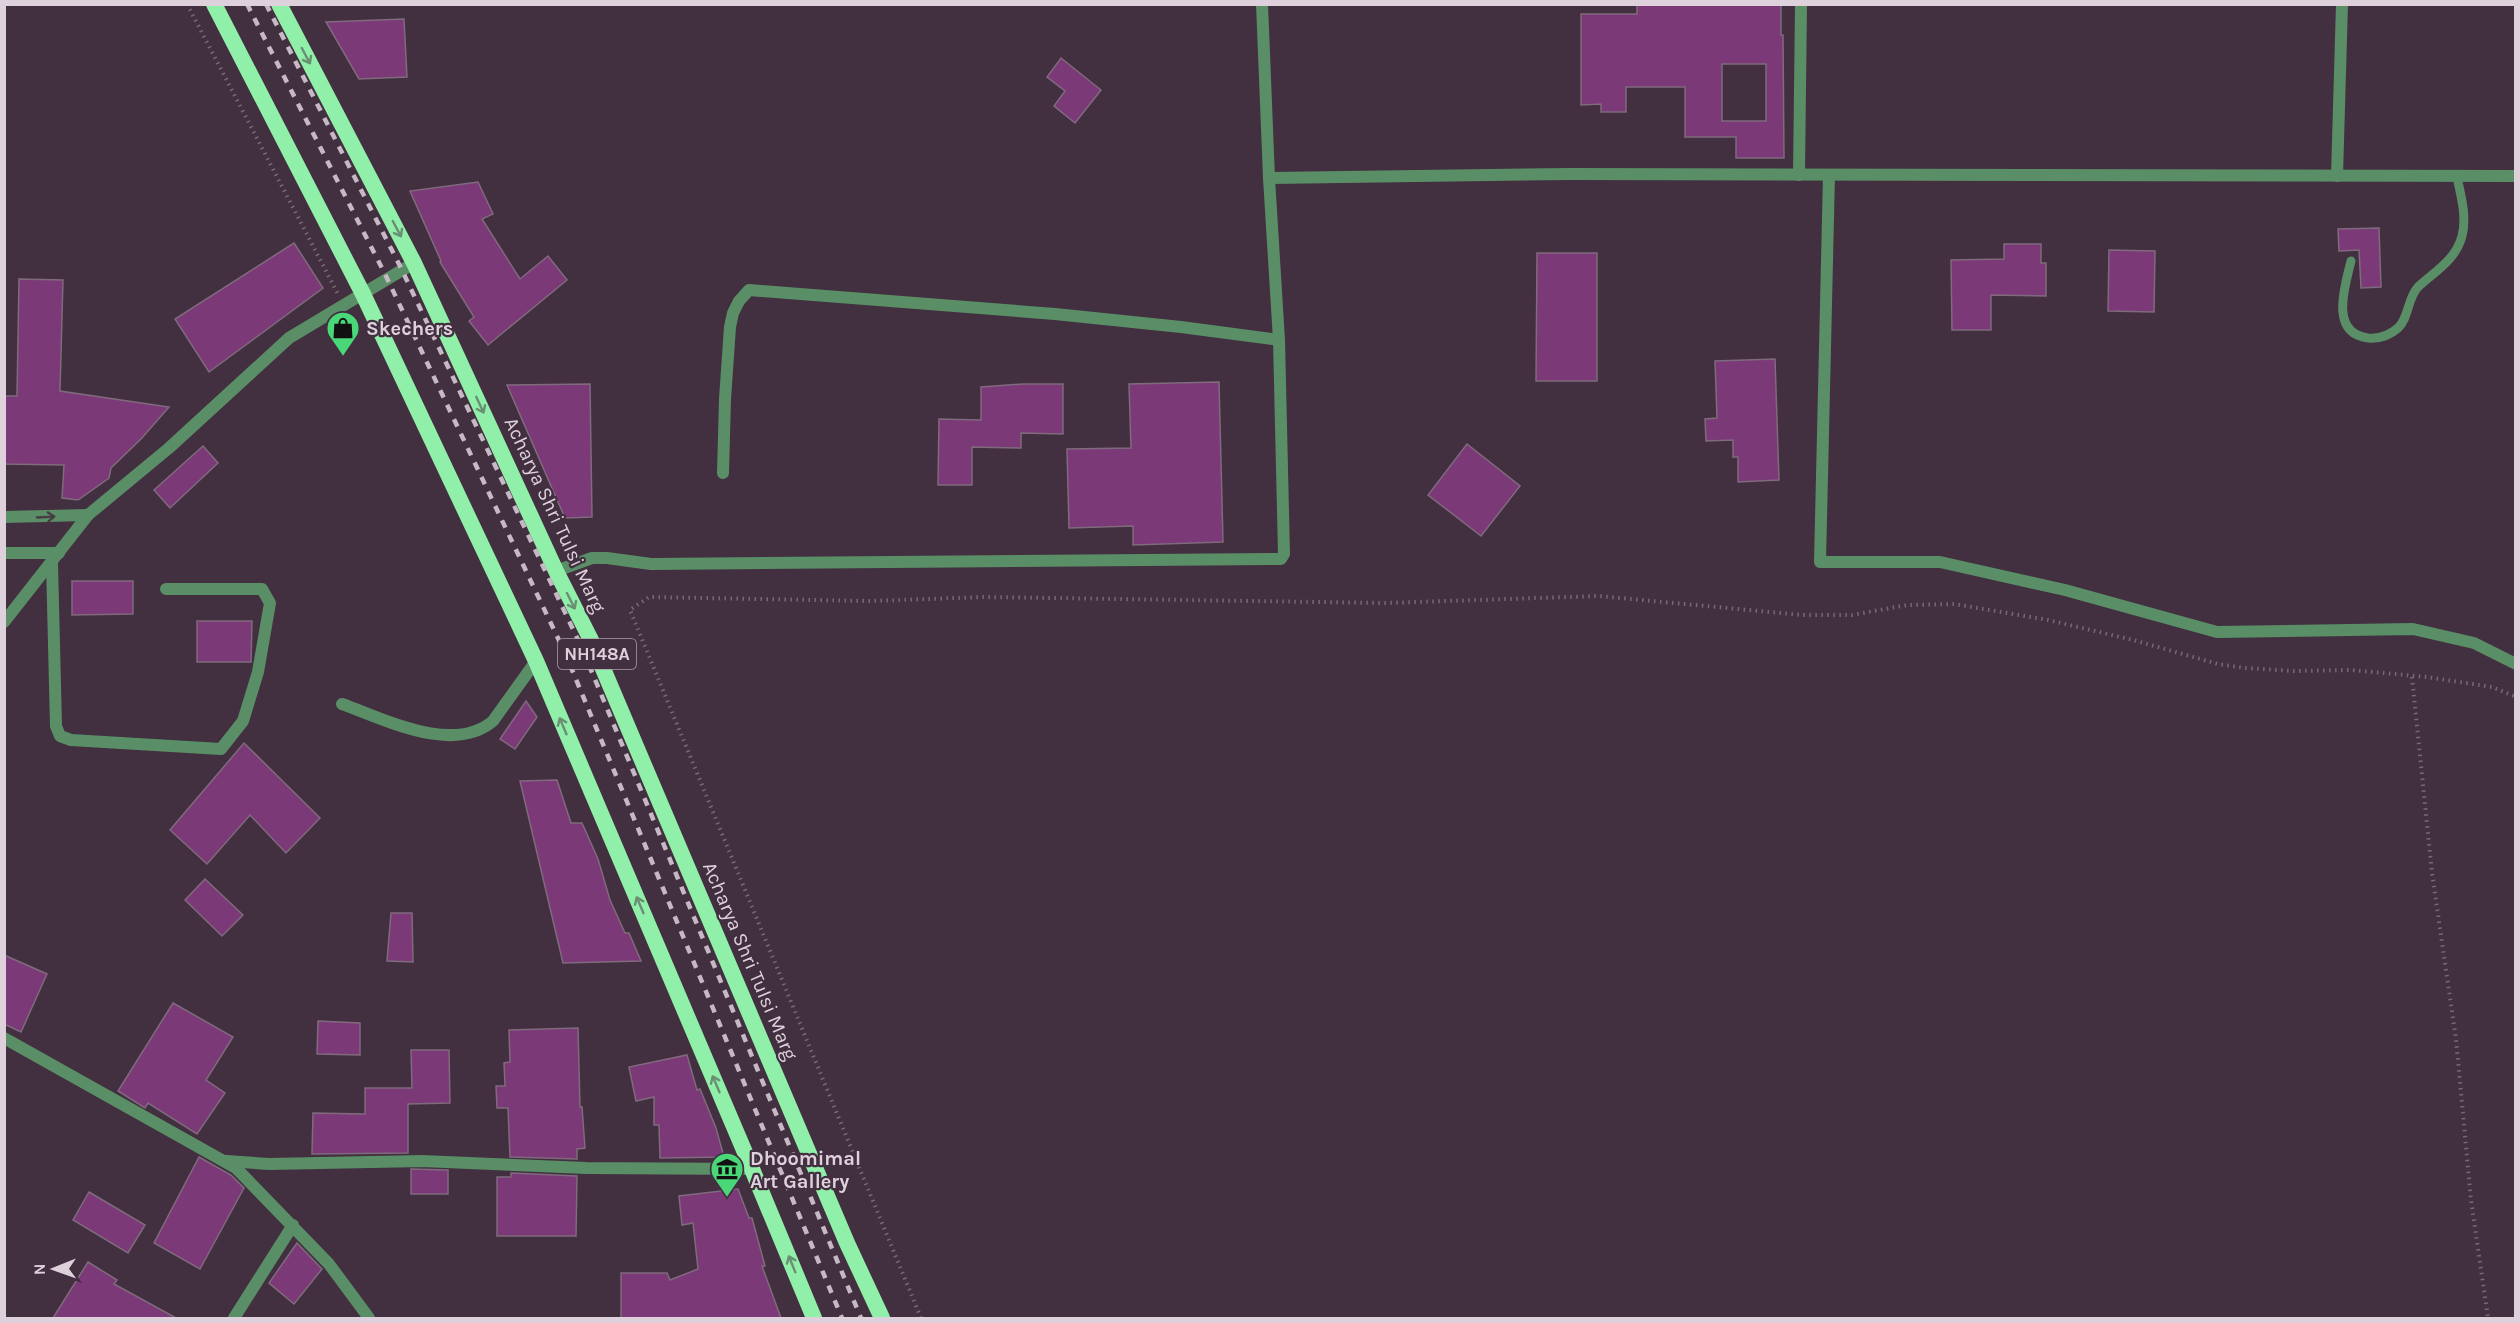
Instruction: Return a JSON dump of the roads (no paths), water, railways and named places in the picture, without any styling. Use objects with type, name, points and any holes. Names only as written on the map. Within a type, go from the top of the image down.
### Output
[{"type":"highway","name":"NH148A","points":[[214,4],[363,294],[536,661],[814,1318]]},
{"type":"highway","name":"Acharya Shri Tulsi Marg","points":[[279,4],[414,262],[556,571],[590,638],[847,1243],[882,1318]]},
{"type":"street","points":[[556,571],[584,560],[607,558],[651,564],[1278,561],[1284,554],[1279,340],[1269,178],[1263,4]]},
{"type":"street","points":[[1799,175],[1802,4]]},
{"type":"street","points":[[2337,176],[2342,4]]},
{"type":"street","points":[[1269,178],[1799,175],[2516,176]]},
{"type":"street","points":[[1829,175],[1820,562],[1940,562],[2065,590],[2217,632],[2413,629],[2474,643],[2516,664]]},
{"type":"street","points":[[4,622],[88,515],[170,448],[289,338],[414,262]]},
{"type":"street","points":[[723,473],[724,399],[730,327],[739,301],[749,290],[1078,317],[1279,340]]},
{"type":"street","points":[[4,517],[88,515]]},
{"type":"street","points":[[4,553],[56,558]]},
{"type":"street","points":[[56,558],[56,726],[60,736],[70,740],[221,749],[243,721],[258,672],[270,603],[262,589],[166,589]]},
{"type":"street","points":[[342,704],[406,727],[446,736],[461,736],[485,728],[493,721],[536,661]]},
{"type":"street","points":[[4,1038],[226,1161],[242,1173],[329,1264],[369,1318]]},
{"type":"street","points":[[226,1161],[268,1164],[422,1161],[586,1168],[752,1169]]},
{"type":"street","points":[[234,1318],[293,1225]]},
{"type":"lane","points":[[2351,261],[2342,301],[2343,317],[2354,332],[2364,337],[2382,337],[2398,328],[2412,295],[2447,262],[2462,238],[2464,216],[2457,177]]},
{"type":"railway","points":[[247,4],[385,274],[565,653],[842,1318]]},
{"type":"railway","points":[[266,4],[400,266],[581,646],[861,1318]]},
{"type":"place","name":"Skechers","points":[[343,357]]},
{"type":"place","name":"Dhoomimal Art Gallery","points":[[727,1198]]}]
